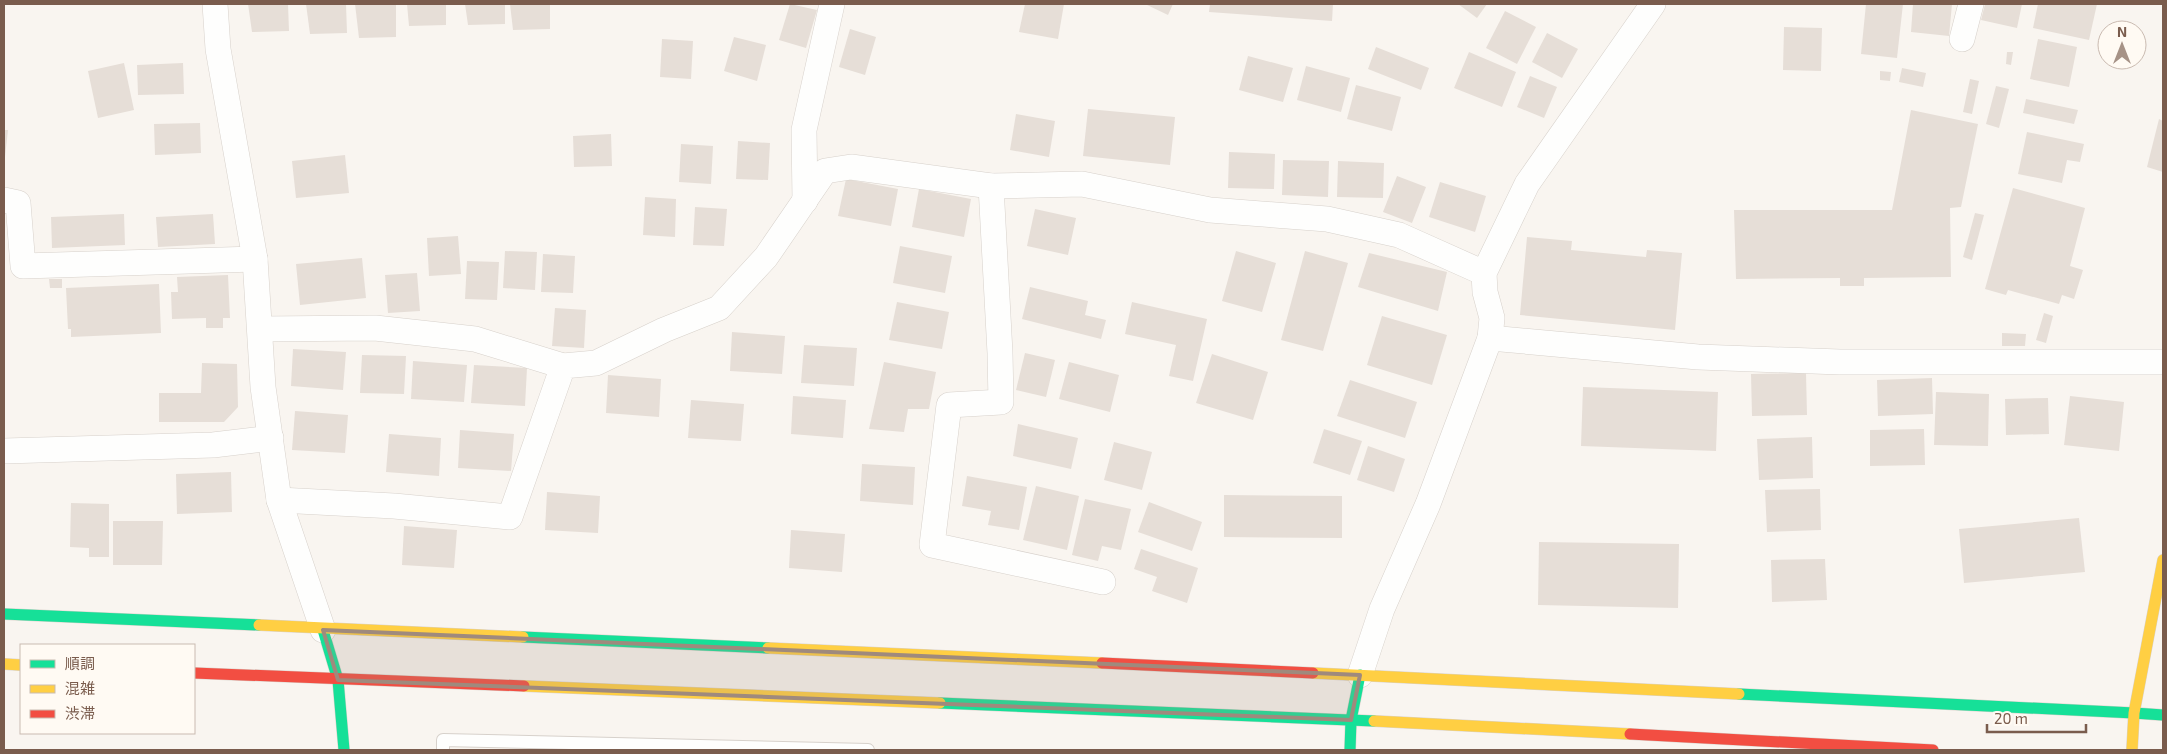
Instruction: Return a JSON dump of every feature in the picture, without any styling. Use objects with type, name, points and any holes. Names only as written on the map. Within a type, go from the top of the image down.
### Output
[{"type":"street","points":[[215,4],[218,49],[255,259],[263,387],[280,500],[338,680],[344,750]]},
{"type":"street","points":[[805,201],[804,130],[832,4]]},
{"type":"street","points":[[1350,750],[1351,720],[1360,675],[1382,609],[1428,504],[1490,338],[1492,318],[1485,292],[1484,273],[1527,184],[1653,4]]},
{"type":"street","points":[[1962,39],[1971,4]]},
{"type":"street","points":[[260,329],[375,328],[476,339],[563,366],[596,363],[664,330],[719,308],[766,257],[824,171],[850,167],[991,186],[1082,184],[1210,210],[1327,219],[1399,235],[1484,273]]},
{"type":"street","points":[[991,186],[1001,402],[949,405],[932,546],[1103,582]]},
{"type":"street","points":[[4,200],[18,203],[23,266],[255,259]]},
{"type":"street","points":[[1490,338],[1698,357],[1840,362],[2163,362]]},
{"type":"street","points":[[280,500],[394,506],[510,517],[563,366]]},
{"type":"street","points":[[4,451],[213,445],[271,438]]},
{"type":"street","points":[[2132,750],[2134,713],[2163,560]]},
{"type":"street","points":[[4,614],[323,630],[1360,675],[2163,715]]},
{"type":"street","points":[[4,664],[20,665]]},
{"type":"street","points":[[195,673],[1351,720],[1933,750]]},
{"type":"lane","points":[[443,750],[443,740],[748,749],[868,750]]},
{"type":"highlighted area","points":[[323,630],[1360,675],[1351,720],[338,680]]},
{"type":"building","points":[[248,4],[288,4],[289,31],[252,32]]},
{"type":"building","points":[[306,4],[346,4],[347,33],[310,34]]},
{"type":"building","points":[[355,4],[396,4],[396,37],[359,38]]},
{"type":"building","points":[[407,4],[446,4],[446,25],[409,26]]},
{"type":"building","points":[[465,4],[505,4],[505,24],[468,25]]},
{"type":"building","points":[[510,4],[550,4],[550,29],[513,30]]},
{"type":"building","points":[[790,4],[817,10],[806,48],[779,40]]},
{"type":"building","points":[[1025,4],[1064,4],[1058,39],[1019,32]]},
{"type":"building","points":[[1145,4],[1173,4],[1168,15]]},
{"type":"building","points":[[1210,4],[1333,4],[1332,21],[1209,12]]},
{"type":"building","points":[[1458,4],[1487,4],[1477,18]]},
{"type":"building","points":[[1866,4],[1903,4],[1897,58],[1861,54]]},
{"type":"building","points":[[1913,4],[1952,4],[1949,36],[1911,32]]},
{"type":"building","points":[[1985,4],[2022,4],[2017,28],[1981,20]]},
{"type":"building","points":[[2038,4],[2097,4],[2089,40],[2033,28]]},
{"type":"building","points":[[1505,11],[1536,27],[1517,64],[1486,48]]},
{"type":"building","points":[[1784,27],[1822,28],[1821,71],[1783,70]]},
{"type":"building","points":[[850,29],[876,37],[865,75],[839,67]]},
{"type":"building","points":[[1547,33],[1578,49],[1562,78],[1532,62]]},
{"type":"building","points":[[734,37],[766,45],[757,81],[724,71]]},
{"type":"building","points":[[662,39],[693,41],[691,79],[660,77]]},
{"type":"building","points":[[2038,39],[2077,47],[2069,87],[2030,79]]},
{"type":"building","points":[[1376,47],[1429,68],[1421,90],[1368,69]]},
{"type":"building","points":[[1469,52],[1516,72],[1502,107],[1454,88]]},
{"type":"building","points":[[2007,52],[2013,52],[2011,65],[2006,64]]},
{"type":"building","points":[[1248,56],[1293,68],[1283,102],[1239,90]]},
{"type":"building","points":[[124,63],[134,110],[98,118],[88,71]]},
{"type":"building","points":[[183,63],[184,94],[138,95],[137,65]]},
{"type":"building","points":[[1306,66],[1350,78],[1341,112],[1297,100]]},
{"type":"building","points":[[1902,68],[1926,73],[1923,87],[1899,82]]},
{"type":"building","points":[[1880,71],[1891,72],[1890,81],[1880,80]]},
{"type":"building","points":[[1530,76],[1557,87],[1544,118],[1517,107]]},
{"type":"building","points":[[1970,79],[1979,81],[1972,114],[1963,112]]},
{"type":"building","points":[[1356,85],[1401,97],[1392,131],[1347,119]]},
{"type":"building","points":[[1996,86],[2009,89],[1999,128],[1986,124]]},
{"type":"building","points":[[2026,99],[2078,110],[2074,124],[2023,113]]},
{"type":"building","points":[[1088,109],[1175,117],[1170,165],[1083,156]]},
{"type":"building","points":[[1911,110],[1978,124],[1961,207],[1950,208],[1951,277],[1864,278],[1864,286],[1840,286],[1840,278],[1736,279],[1734,210],[1892,210]]},
{"type":"building","points":[[1016,114],[1055,121],[1049,157],[1010,150]]},
{"type":"building","points":[[2159,119],[2163,121],[2163,172],[2147,167]]},
{"type":"building","points":[[200,123],[201,153],[155,155],[154,124]]},
{"type":"building","points":[[4,130],[8,130],[5,157],[4,157]]},
{"type":"building","points":[[2027,132],[2084,144],[2080,162],[2067,160],[2062,183],[2018,174]]},
{"type":"building","points":[[611,134],[612,166],[574,167],[573,136]]},
{"type":"building","points":[[738,141],[770,143],[768,180],[736,179]]},
{"type":"building","points":[[681,144],[713,146],[711,184],[679,182]]},
{"type":"building","points":[[1229,152],[1275,154],[1274,189],[1228,188]]},
{"type":"building","points":[[345,155],[349,193],[296,198],[292,161]]},
{"type":"building","points":[[1283,160],[1329,161],[1328,197],[1282,195]]},
{"type":"building","points":[[1338,161],[1384,163],[1383,198],[1337,197]]},
{"type":"building","points":[[1397,176],[1426,187],[1412,223],[1383,212]]},
{"type":"building","points":[[846,179],[898,189],[891,226],[838,216]]},
{"type":"building","points":[[1440,182],[1486,196],[1475,232],[1429,217]]},
{"type":"building","points":[[2013,188],[2085,208],[2070,266],[2083,270],[2074,299],[2062,295],[2059,304],[2008,290],[2006,295],[1985,289]]},
{"type":"building","points":[[919,189],[971,199],[964,237],[912,227]]},
{"type":"building","points":[[645,197],[676,199],[675,237],[643,235]]},
{"type":"building","points":[[695,207],[727,209],[724,246],[693,245]]},
{"type":"building","points":[[1035,209],[1076,218],[1068,255],[1027,246]]},
{"type":"building","points":[[1975,213],[1984,215],[1972,260],[1963,257]]},
{"type":"building","points":[[124,214],[125,245],[52,248],[51,217]]},
{"type":"building","points":[[213,214],[215,244],[158,247],[156,217]]},
{"type":"building","points":[[458,236],[461,274],[429,276],[427,238]]},
{"type":"building","points":[[1527,237],[1572,241],[1571,250],[1646,257],[1647,250],[1682,253],[1675,330],[1520,315]]},
{"type":"building","points":[[900,246],[952,256],[945,293],[893,283]]},
{"type":"building","points":[[505,251],[537,252],[535,290],[503,288]]},
{"type":"building","points":[[1236,251],[1276,263],[1262,312],[1222,301]]},
{"type":"building","points":[[1305,251],[1348,263],[1323,351],[1281,340]]},
{"type":"building","points":[[1369,253],[1447,272],[1438,311],[1358,287]]},
{"type":"building","points":[[543,254],[575,256],[573,293],[541,292]]},
{"type":"building","points":[[362,258],[366,298],[300,305],[296,264]]},
{"type":"building","points":[[467,261],[499,262],[497,300],[465,299]]},
{"type":"building","points":[[417,273],[420,311],[388,313],[385,275]]},
{"type":"building","points":[[228,275],[230,318],[223,318],[223,328],[206,328],[206,318],[172,319],[171,292],[178,292],[177,277]]},
{"type":"building","points":[[49,279],[62,279],[62,288],[50,288]]},
{"type":"building","points":[[159,284],[161,333],[71,337],[71,329],[68,329],[66,288]]},
{"type":"building","points":[[1030,287],[1088,301],[1085,315],[1106,320],[1101,339],[1022,319]]},
{"type":"building","points":[[897,302],[949,312],[942,349],[889,340]]},
{"type":"building","points":[[1132,302],[1207,319],[1193,381],[1169,376],[1176,345],[1125,334]]},
{"type":"building","points":[[555,308],[586,310],[584,348],[552,346]]},
{"type":"building","points":[[2044,313],[2053,316],[2046,343],[2036,340]]},
{"type":"building","points":[[1382,316],[1447,335],[1432,385],[1367,365]]},
{"type":"building","points":[[732,332],[785,336],[782,374],[730,371]]},
{"type":"building","points":[[2002,333],[2026,334],[2025,346],[2002,346]]},
{"type":"building","points":[[804,345],[857,348],[854,386],[801,383]]},
{"type":"building","points":[[293,349],[346,352],[343,390],[291,386]]},
{"type":"building","points":[[1025,353],[1055,360],[1046,397],[1016,390]]},
{"type":"building","points":[[1212,354],[1268,372],[1253,420],[1196,403]]},
{"type":"building","points":[[362,355],[406,356],[404,394],[360,393]]},
{"type":"building","points":[[413,361],[467,365],[464,402],[411,399]]},
{"type":"building","points":[[884,362],[936,372],[929,409],[908,409],[904,432],[869,429]]},
{"type":"building","points":[[1069,362],[1119,375],[1110,412],[1059,399]]},
{"type":"building","points":[[202,363],[237,364],[238,407],[224,422],[159,422],[159,393],[201,393]]},
{"type":"building","points":[[474,365],[527,368],[525,406],[471,403]]},
{"type":"building","points":[[1806,373],[1807,415],[1752,416],[1751,374]]},
{"type":"building","points":[[608,375],[661,379],[659,417],[606,413]]},
{"type":"building","points":[[1932,378],[1933,414],[1878,416],[1877,380]]},
{"type":"building","points":[[1350,380],[1417,402],[1405,438],[1337,416]]},
{"type":"building","points":[[1583,387],[1718,392],[1716,451],[1581,446]]},
{"type":"building","points":[[1936,392],[1989,394],[1988,446],[1934,445]]},
{"type":"building","points":[[793,396],[846,400],[843,438],[791,434]]},
{"type":"building","points":[[2070,396],[2124,402],[2119,451],[2064,445]]},
{"type":"building","points":[[2048,398],[2049,434],[2006,435],[2005,399]]},
{"type":"building","points":[[691,400],[744,404],[741,441],[688,438]]},
{"type":"building","points":[[295,411],[348,415],[345,453],[292,450]]},
{"type":"building","points":[[1018,424],[1078,438],[1071,469],[1013,456]]},
{"type":"building","points":[[1324,429],[1362,441],[1350,475],[1313,463]]},
{"type":"building","points":[[1924,429],[1925,465],[1870,466],[1870,430]]},
{"type":"building","points":[[460,430],[514,434],[511,471],[458,468]]},
{"type":"building","points":[[389,434],[441,438],[439,476],[386,472]]},
{"type":"building","points":[[1812,437],[1813,478],[1759,480],[1757,439]]},
{"type":"building","points":[[1114,442],[1152,452],[1142,490],[1104,480]]},
{"type":"building","points":[[1368,446],[1405,459],[1394,492],[1357,480]]},
{"type":"building","points":[[862,464],[915,467],[913,505],[860,501]]},
{"type":"building","points":[[231,472],[232,512],[177,514],[176,474]]},
{"type":"building","points":[[967,476],[1027,487],[1019,530],[988,525],[991,511],[962,506]]},
{"type":"building","points":[[1036,486],[1079,496],[1067,550],[1023,540]]},
{"type":"building","points":[[1820,489],[1821,530],[1767,532],[1765,490]]},
{"type":"building","points":[[547,492],[600,496],[598,533],[545,530]]},
{"type":"building","points":[[1224,495],[1342,496],[1342,538],[1224,537]]},
{"type":"building","points":[[1085,499],[1131,509],[1121,550],[1102,546],[1098,561],[1072,555]]},
{"type":"building","points":[[1149,502],[1202,522],[1192,551],[1138,532]]},
{"type":"building","points":[[71,503],[109,504],[109,557],[89,557],[89,548],[70,547]]},
{"type":"building","points":[[2079,518],[2085,572],[1964,583],[1959,529]]},
{"type":"building","points":[[113,521],[163,521],[162,565],[113,565]]},
{"type":"building","points":[[404,526],[457,530],[454,568],[402,565]]},
{"type":"building","points":[[791,530],[845,534],[842,572],[789,568]]},
{"type":"building","points":[[1539,542],[1679,544],[1678,608],[1538,605]]},
{"type":"building","points":[[1141,549],[1198,568],[1187,603],[1152,591],[1157,577],[1134,569]]},
{"type":"building","points":[[1825,559],[1827,600],[1772,602],[1771,560]]},
{"type":"traffic: fast","points":[[4,614],[259,625]]},
{"type":"traffic: fast","points":[[323,630],[338,680],[344,750]]},
{"type":"traffic: fast","points":[[523,637],[768,648]]},
{"type":"traffic: fast","points":[[1350,750],[1351,720],[1360,675]]},
{"type":"traffic: fast","points":[[1739,694],[2134,713]]},
{"type":"traffic: fast","points":[[940,703],[1374,721]]},
{"type":"traffic: fast","points":[[2134,713],[2163,715]]},
{"type":"traffic: slow","points":[[2132,750],[2134,713],[2163,560]]},
{"type":"traffic: slow","points":[[259,625],[523,637]]},
{"type":"traffic: slow","points":[[768,648],[1102,663]]},
{"type":"traffic: slow","points":[[4,664],[20,665]]},
{"type":"traffic: slow","points":[[1313,673],[1739,694]]},
{"type":"traffic: slow","points":[[524,686],[940,703]]},
{"type":"traffic: slow","points":[[1374,721],[1630,734]]},
{"type":"traffic: jam","points":[[1102,663],[1313,673]]},
{"type":"traffic: jam","points":[[195,673],[524,686]]},
{"type":"traffic: jam","points":[[1630,734],[1933,750]]}]
